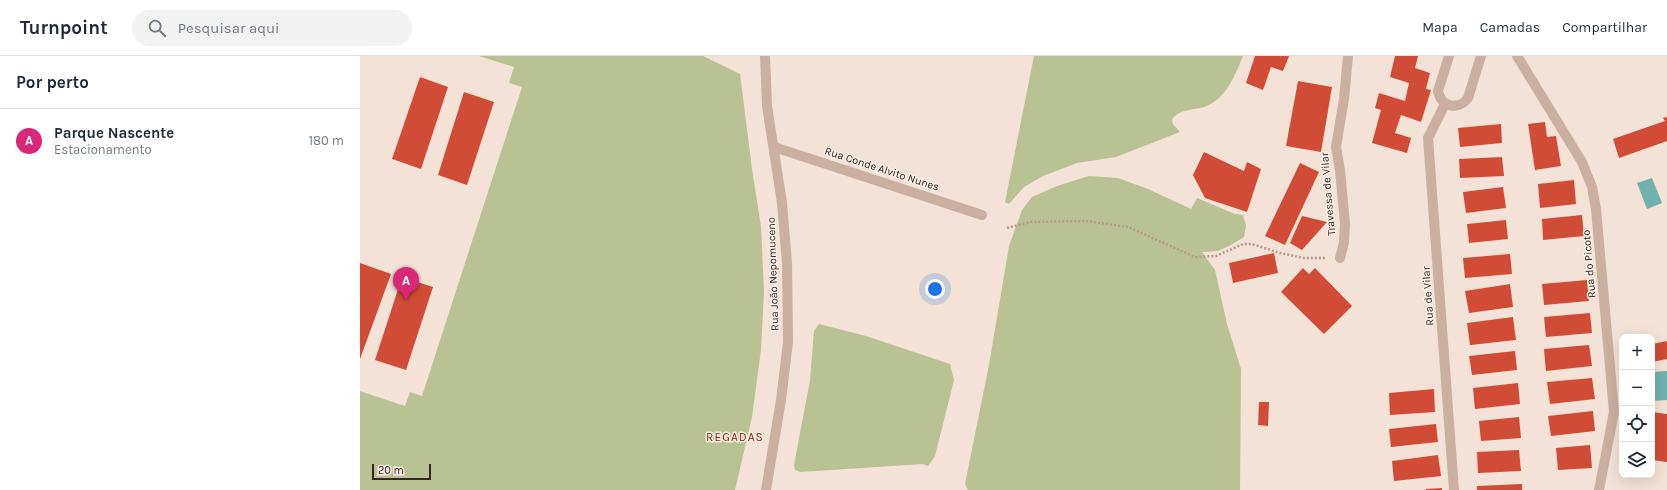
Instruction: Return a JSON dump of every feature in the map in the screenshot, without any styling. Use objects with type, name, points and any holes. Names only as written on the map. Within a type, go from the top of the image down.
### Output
[{"type":"street","name":"Rua João Nepomuceno","points":[[765,56],[767,106],[782,203],[787,263],[788,342],[781,400],[766,490]]},
{"type":"street","name":"Travessa de Vilar","points":[[1340,258],[1344,242],[1345,224],[1340,170],[1336,147],[1344,99],[1348,56]]},
{"type":"street","points":[[1449,56],[1438,91],[1439,96],[1445,104],[1455,106],[1464,102],[1468,98],[1481,56]]},
{"type":"street","name":"Rua do Picoto","points":[[1517,56],[1582,162],[1592,187],[1596,209],[1614,412],[1599,490]]},
{"type":"street","name":"Rua de Vilar","points":[[1445,104],[1428,138],[1454,490]]},
{"type":"street","name":"Rua Conde Alvito Nunes","points":[[774,147],[982,214]]},
{"type":"path","points":[[1007,228],[1030,222],[1086,221],[1128,227],[1195,257],[1216,256],[1243,244],[1252,244],[1280,253],[1304,258],[1340,258]]},
{"type":"green space","points":[[479,56],[703,56],[740,74],[761,227],[764,291],[761,350],[752,417],[735,490],[360,490],[360,391],[405,406],[410,392],[422,396],[522,87],[509,83],[514,67]]},
{"type":"green space","points":[[1034,56],[1243,56],[1229,86],[1218,99],[1212,104],[1204,107],[1179,113],[1172,119],[1173,124],[1180,132],[1116,157],[1077,163],[1043,176],[1024,187],[1009,204],[1005,202]]},
{"type":"green space","points":[[1089,176],[1118,178],[1148,189],[1191,209],[1197,198],[1235,214],[1243,215],[1246,226],[1244,237],[1218,251],[1202,252],[1215,270],[1227,324],[1241,369],[1240,490],[968,490],[965,484],[989,365],[1009,246],[1022,210],[1032,197],[1057,186]]},
{"type":"green space","points":[[819,324],[866,336],[950,364],[954,380],[935,456],[928,466],[923,464],[800,472],[795,470],[794,465],[810,380],[814,331]]},
{"type":"water","points":[[1652,178],[1662,203],[1647,209],[1637,183]]},
{"type":"water","points":[[1667,371],[1667,400],[1655,401],[1655,372]]},
{"type":"building","points":[[1255,56],[1289,56],[1283,71],[1271,67],[1263,90],[1246,83]]},
{"type":"building","points":[[1395,56],[1418,56],[1415,68],[1430,73],[1426,89],[1431,90],[1421,122],[1401,115],[1395,133],[1411,138],[1407,153],[1372,143],[1381,110],[1375,108],[1379,93],[1405,101],[1409,83],[1390,77]]},
{"type":"building","points":[[420,77],[448,87],[421,169],[392,159]]},
{"type":"building","points":[[1298,81],[1332,87],[1321,152],[1286,146]]},
{"type":"building","points":[[464,92],[494,102],[467,185],[438,175]]},
{"type":"building","points":[[1667,117],[1667,141],[1619,158],[1613,139],[1665,121],[1663,118]]},
{"type":"building","points":[[1545,122],[1547,137],[1556,136],[1561,166],[1535,170],[1528,124]]},
{"type":"building","points":[[1501,124],[1502,143],[1460,147],[1458,128]]},
{"type":"building","points":[[1204,152],[1244,171],[1247,162],[1261,169],[1247,212],[1205,198],[1193,175]]},
{"type":"building","points":[[1502,157],[1504,176],[1460,178],[1459,159]]},
{"type":"building","points":[[1300,163],[1319,172],[1285,245],[1265,236]]},
{"type":"building","points":[[1574,180],[1576,204],[1540,208],[1538,184]]},
{"type":"building","points":[[1503,187],[1506,208],[1466,213],[1463,192]]},
{"type":"building","points":[[1582,215],[1584,236],[1543,240],[1542,219]]},
{"type":"building","points":[[1302,216],[1327,222],[1302,250],[1290,243]]},
{"type":"building","points":[[1506,220],[1508,239],[1469,243],[1467,224]]},
{"type":"building","points":[[1274,253],[1278,273],[1233,283],[1229,263]]},
{"type":"building","points":[[1510,254],[1512,274],[1465,278],[1463,258]]},
{"type":"building","points":[[360,263],[391,274],[360,359]]},
{"type":"building","points":[[1303,268],[1309,274],[1315,268],[1352,306],[1324,334],[1281,292]]},
{"type":"building","points":[[402,277],[433,287],[406,370],[375,360]]},
{"type":"building","points":[[1587,280],[1589,301],[1544,305],[1542,284]]},
{"type":"building","points":[[1510,284],[1513,307],[1469,313],[1465,291]]},
{"type":"building","points":[[1590,313],[1592,333],[1546,337],[1544,317]]},
{"type":"building","points":[[1513,317],[1516,340],[1470,345],[1467,323]]},
{"type":"building","points":[[1667,341],[1667,359],[1655,361],[1655,343]]},
{"type":"building","points":[[1589,345],[1592,366],[1546,371],[1544,349]]},
{"type":"building","points":[[1515,351],[1517,370],[1472,375],[1469,356]]},
{"type":"building","points":[[1592,378],[1595,399],[1550,404],[1547,382]]},
{"type":"building","points":[[1518,383],[1520,404],[1475,409],[1473,388]]},
{"type":"building","points":[[1434,389],[1435,412],[1390,415],[1389,393]]},
{"type":"building","points":[[1259,402],[1269,402],[1268,426],[1258,425]]},
{"type":"building","points":[[1593,411],[1595,431],[1551,436],[1548,416]]},
{"type":"building","points":[[1655,412],[1667,414],[1667,462],[1655,460]]},
{"type":"building","points":[[1519,417],[1521,438],[1481,441],[1479,421]]},
{"type":"building","points":[[1436,424],[1438,442],[1391,447],[1389,429]]},
{"type":"building","points":[[1590,445],[1592,468],[1558,470],[1556,448]]},
{"type":"building","points":[[1519,450],[1521,471],[1478,473],[1477,452]]},
{"type":"building","points":[[1438,455],[1441,476],[1394,481],[1392,461]]},
{"type":"building","points":[[1522,484],[1522,490],[1477,490],[1477,486]]},
{"type":"building","points":[[1442,488],[1442,490],[1426,490],[1426,489]]},
{"type":"place","name":"Parque Nascente","points":[[406,300]]},
{"type":"district","name":"REGADAS","points":[[735,437]]}]
